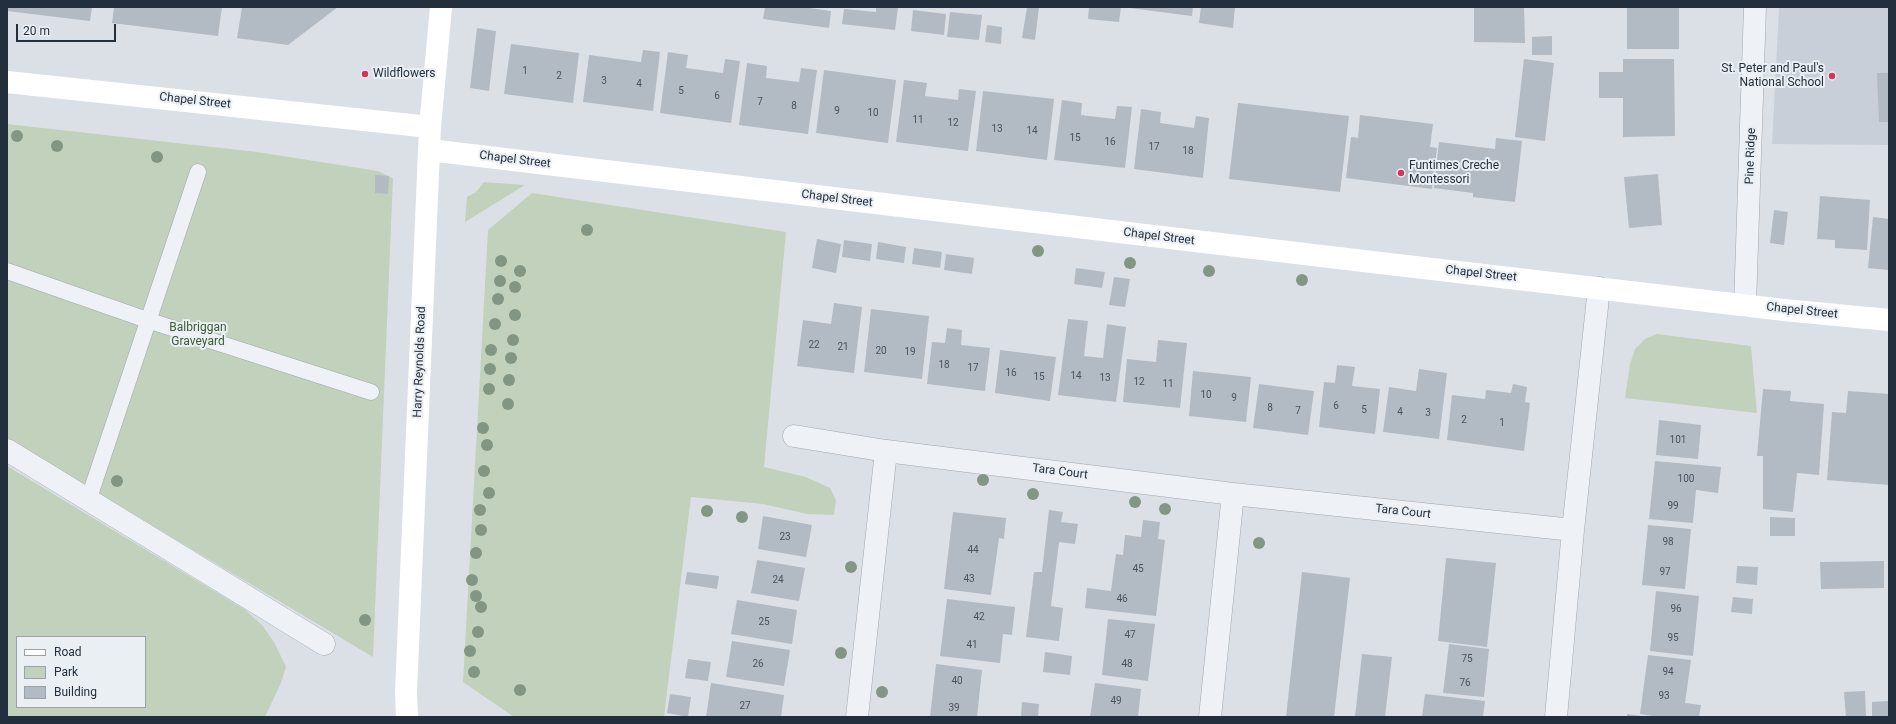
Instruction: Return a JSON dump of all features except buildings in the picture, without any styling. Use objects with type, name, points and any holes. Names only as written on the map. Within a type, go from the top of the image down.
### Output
[{"type":"main road","name":"Harry Reynolds Road","points":[[407,717],[407,676],[430,126],[441,7]]},
{"type":"main road","name":"Chapel Street","points":[[7,82],[430,126]]},
{"type":"main road","name":"Chapel Street","points":[[429,150],[1745,305],[1889,320]]},
{"type":"street","name":"Pine Ridge","points":[[1745,305],[1755,7]]},
{"type":"street","points":[[1556,717],[1573,530],[1599,288]]},
{"type":"street","name":"Tara Court","points":[[794,436],[886,451],[1233,494],[1573,530]]},
{"type":"street","points":[[7,450],[89,498],[324,644]]},
{"type":"street","points":[[857,717],[886,451]]},
{"type":"street","points":[[1210,717],[1233,494]]},
{"type":"lane","points":[[89,498],[150,321],[198,172]]},
{"type":"lane","points":[[7,271],[150,321],[372,392]]},
{"type":"shaded area","name":"St. Peter and Paul's National School","points":[[1779,7],[1889,7],[1889,145],[1772,144]]},
{"type":"green space","name":"Balbriggan Graveyard","points":[[7,124],[257,152],[378,171],[393,178],[373,657],[7,439]]},
{"type":"green space","points":[[484,182],[525,185],[465,222],[467,197],[476,192]]},
{"type":"green space","points":[[532,193],[786,232],[764,467],[806,477],[830,488],[836,500],[834,515],[807,514],[763,504],[691,497],[664,717],[514,717],[463,682],[488,230]]},
{"type":"green space","points":[[1657,334],[1751,346],[1757,413],[1625,398],[1630,364],[1635,349],[1645,339]]},
{"type":"green space","points":[[7,466],[244,609],[262,625],[274,642],[286,667],[281,683],[265,717],[7,717]]},
{"type":"place","name":"Wildflowers","points":[[365,74]]},
{"type":"place","name":"St. Peter and Paul's National School","points":[[1832,76]]},
{"type":"place","name":"Funtimes Creche Montessori","points":[[1401,173]]}]
